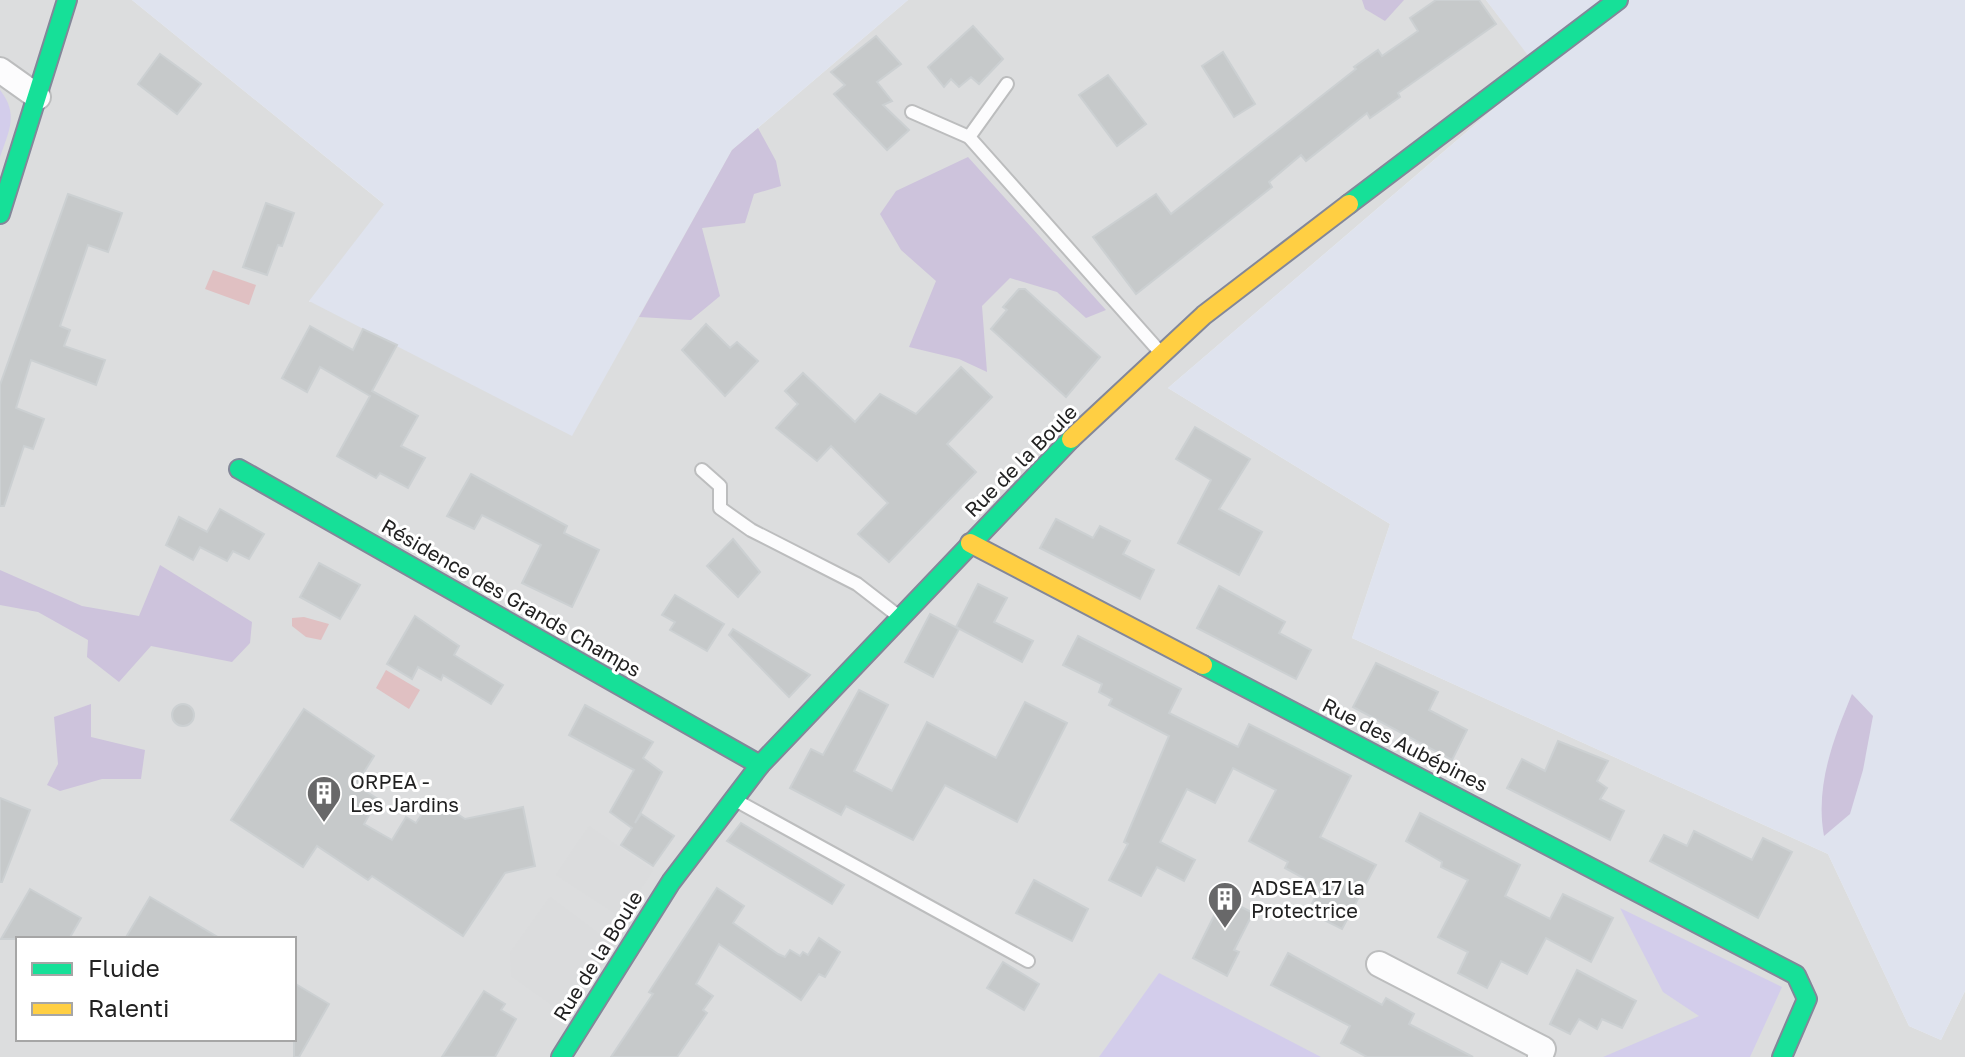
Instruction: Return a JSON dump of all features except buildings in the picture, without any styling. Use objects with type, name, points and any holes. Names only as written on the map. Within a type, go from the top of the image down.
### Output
[{"type":"street","points":[[0,214],[67,0]]},
{"type":"street","name":"Rue de la Boule","points":[[561,1057],[671,882],[760,765],[1044,465],[1204,315],[1618,0]]},
{"type":"street","points":[[0,70],[38,97]]},
{"type":"street","name":"Résidence des Grands Champs","points":[[239,469],[760,765]]},
{"type":"street","name":"Rue des Aubépines","points":[[970,543],[1776,962],[1796,975],[1807,999],[1782,1057]]},
{"type":"street","points":[[1379,964],[1542,1053]]},
{"type":"lane","points":[[969,137],[1007,84]]},
{"type":"lane","points":[[912,112],[969,137],[1163,354]]},
{"type":"lane","points":[[702,470],[720,486],[720,508],[751,530],[857,584],[900,617]]},
{"type":"lane","points":[[734,799],[1028,961]]},
{"type":"shaded area","points":[[0,0],[132,0],[385,205],[309,302],[732,150],[908,0],[1486,0],[1540,69],[1168,388],[1390,524],[1352,638],[1828,854],[1909,1026],[1941,1040],[1965,991],[1965,1057],[0,1057]]},
{"type":"shaded area","points":[[132,0],[908,0],[732,150],[572,436],[309,301],[384,204]]},
{"type":"shaded area","points":[[1362,0],[1404,0],[1385,21],[1365,9]]},
{"type":"shaded area","points":[[1486,0],[1965,0],[1965,991],[1941,1040],[1909,1026],[1828,854],[1352,638],[1390,524],[1168,388],[1539,70]]},
{"type":"shaded area","points":[[0,90],[11,115],[0,157]]},
{"type":"shaded area","points":[[758,128],[776,161],[781,186],[754,194],[745,223],[702,228],[720,296],[691,320],[639,317],[732,150]]},
{"type":"shaded area","points":[[968,157],[1106,310],[1086,318],[1057,292],[1010,278],[982,306],[987,372],[959,359],[909,347],[936,281],[901,250],[880,214],[896,191]]},
{"type":"shaded area","points":[[213,270],[256,285],[249,305],[205,289]]},
{"type":"shaded area","points":[[160,565],[252,622],[250,643],[232,662],[151,646],[119,682],[87,657],[88,640],[38,612],[0,605],[0,570],[82,606],[139,616]]},
{"type":"shaded area","points":[[304,617],[329,624],[321,640],[306,637],[292,626],[292,618]]},
{"type":"shaded area","points":[[386,670],[420,690],[409,709],[376,688]]},
{"type":"shaded area","points":[[1852,694],[1873,716],[1863,770],[1850,814],[1824,836],[1824,781],[1832,746]]},
{"type":"shaded area","points":[[91,704],[91,737],[145,750],[141,779],[102,779],[60,791],[47,785],[58,764],[54,717]]},
{"type":"shaded area","points":[[589,826],[653,870],[622,918],[556,875]]},
{"type":"shaded area","points":[[550,897],[605,938],[559,1010],[511,976],[510,953]]},
{"type":"shaded area","points":[[1620,908],[1782,987],[1750,1057],[1603,1057],[1699,1016],[1663,992]]},
{"type":"shaded area","points":[[1159,973],[1321,1057],[1099,1057]]},
{"type":"traffic: fast","points":[[0,214],[67,0]]},
{"type":"traffic: fast","points":[[1349,204],[1618,0]]},
{"type":"traffic: fast","points":[[561,1057],[671,882],[760,765],[1071,439]]},
{"type":"traffic: fast","points":[[239,469],[760,765]]},
{"type":"traffic: fast","points":[[1203,665],[1796,975],[1807,999],[1782,1057]]},
{"type":"traffic: slow","points":[[1071,439],[1204,315],[1349,204]]},
{"type":"traffic: slow","points":[[970,543],[1203,665]]},
{"type":"place","name":"ORPEA - Les Jardins","points":[[324,824]]},
{"type":"place","name":"ADSEA 17 la Protectrice","points":[[1225,930]]}]
